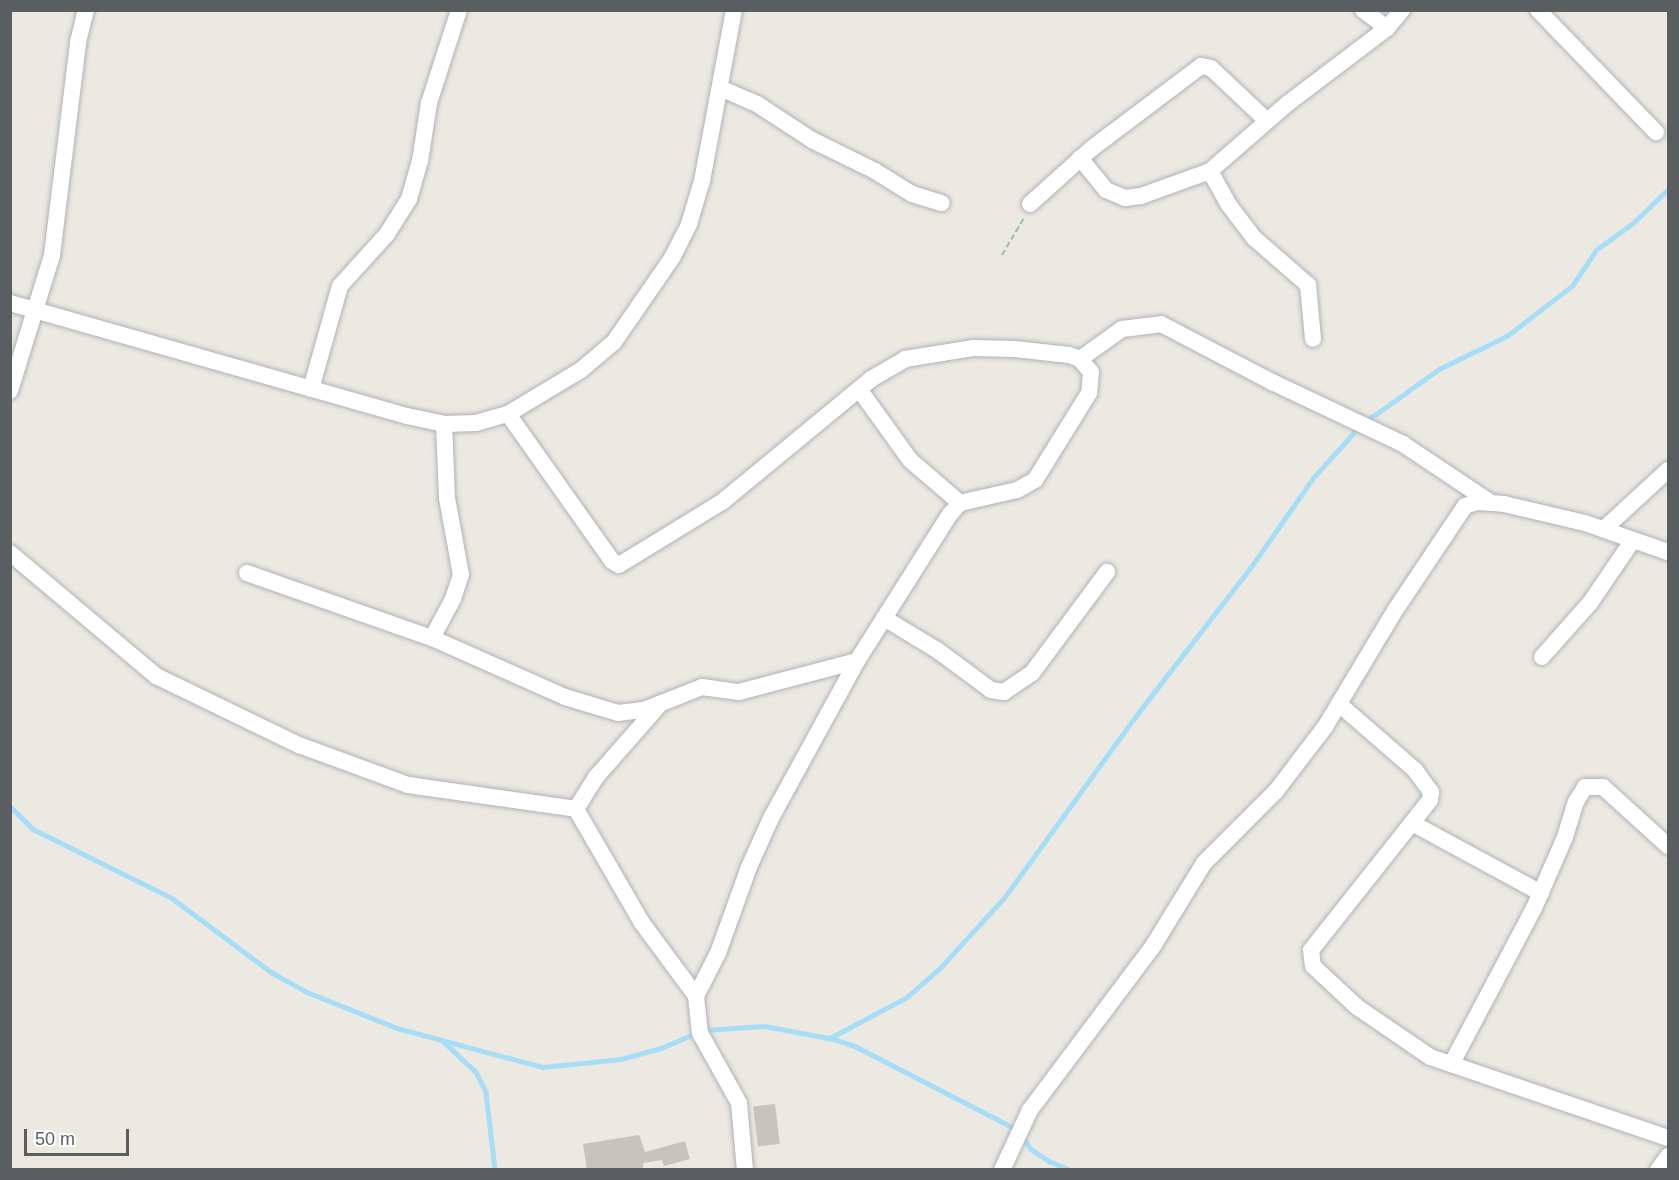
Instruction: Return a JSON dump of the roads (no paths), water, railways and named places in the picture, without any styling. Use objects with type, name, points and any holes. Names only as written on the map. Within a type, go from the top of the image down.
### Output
[{"type":"street","points":[[10,391],[55,236],[78,42],[86,10]]},
{"type":"street","points":[[311,389],[340,286],[387,234],[409,199],[420,161],[429,103],[459,10]]},
{"type":"street","points":[[10,303],[311,389],[444,424],[476,423],[508,414],[581,369],[614,342],[640,309],[690,224],[720,88],[734,10]]},
{"type":"street","points":[[1363,10],[1387,28]]},
{"type":"street","points":[[1080,158],[1107,190],[1125,198],[1141,196],[1210,171],[1267,122],[1387,28],[1402,10]]},
{"type":"street","points":[[1539,10],[1656,132]]},
{"type":"street","points":[[1030,204],[1080,158],[1201,66],[1211,68],[1267,122]]},
{"type":"street","points":[[720,88],[757,104],[812,140],[869,168],[912,194],[942,203]]},
{"type":"street","points":[[1210,171],[1229,205],[1254,238],[1308,285],[1312,339]]},
{"type":"street","points":[[1080,359],[1122,329],[1161,324],[1274,383],[1374,428],[1488,501],[1604,529],[1668,552]]},
{"type":"street","points":[[508,414],[612,561],[619,565],[722,502],[859,389],[905,359],[939,351],[1015,350],[1080,359],[1091,372],[1089,393],[1035,480],[1017,490],[960,503],[884,618],[772,816],[748,867],[718,953],[696,996]]},
{"type":"street","points":[[859,389],[910,460],[960,503]]},
{"type":"street","points":[[432,638],[453,599],[460,575],[447,498],[444,424]]},
{"type":"street","points":[[1604,529],[1668,471]]},
{"type":"street","points":[[1002,1170],[1030,1110],[1153,946],[1204,863],[1303,759],[1456,515],[1465,506],[1488,501]]},
{"type":"street","points":[[1542,657],[1590,603],[1634,540]]},
{"type":"street","points":[[10,553],[156,676],[299,745],[408,785],[474,792],[543,806],[569,805],[576,809],[642,923],[696,996],[700,1033],[739,1103],[745,1170]]},
{"type":"street","points":[[884,618],[937,650],[991,690],[1004,692],[1032,673],[1107,572]]},
{"type":"street","points":[[247,573],[432,638],[565,697],[618,713],[633,713],[702,687],[739,692],[858,662]]},
{"type":"street","points":[[576,809],[597,776],[660,703]]},
{"type":"street","points":[[1339,704],[1429,786],[1430,800],[1311,950],[1309,960],[1356,1007],[1420,1052],[1668,1138]]},
{"type":"street","points":[[1452,1064],[1540,893],[1579,794],[1592,784],[1615,795],[1667,842]]},
{"type":"street","points":[[1412,823],[1540,893]]},
{"type":"street","points":[[1658,1170],[1668,1156]]},
{"type":"waterway","points":[[1365,422],[1439,369],[1507,336],[1572,286],[1596,250],[1633,223],[1668,189]]},
{"type":"waterway","points":[[830,1038],[907,997],[940,968],[1004,898],[1135,717],[1251,567],[1313,478],[1359,427]]},
{"type":"waterway","points":[[10,806],[33,829],[172,898],[271,972],[307,992],[397,1028],[543,1067],[621,1059],[661,1048],[696,1033]]},
{"type":"waterway","points":[[704,1030],[765,1026],[833,1039],[857,1047],[1016,1129]]},
{"type":"waterway","points":[[444,1042],[476,1072],[486,1092],[495,1170]]},
{"type":"waterway","points":[[1022,1136],[1031,1149],[1049,1161],[1070,1170]]}]
